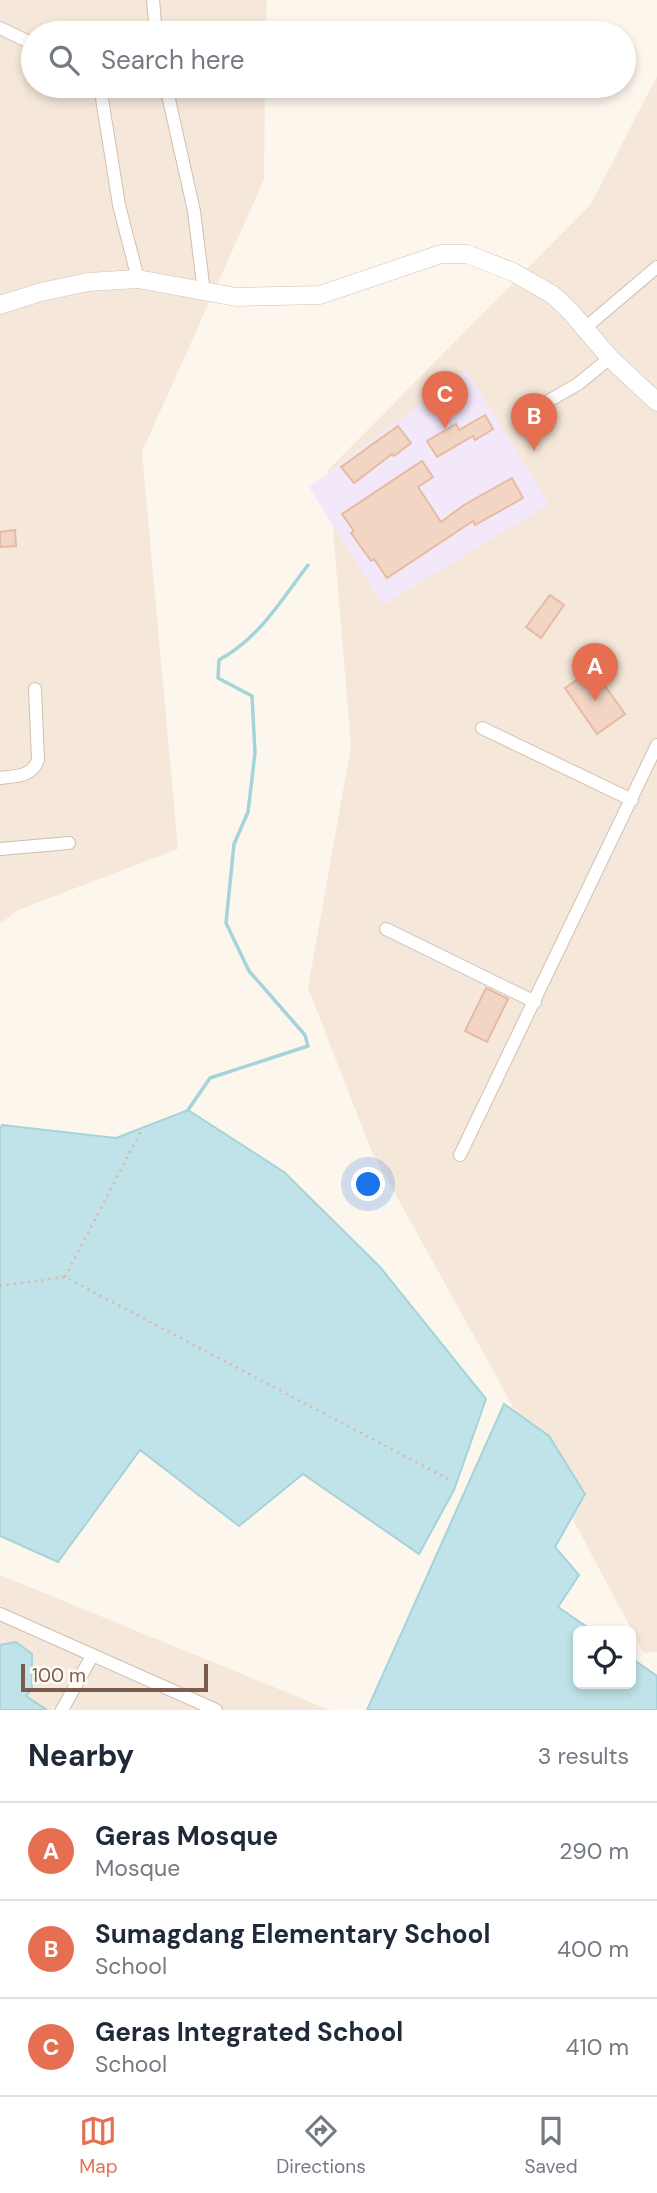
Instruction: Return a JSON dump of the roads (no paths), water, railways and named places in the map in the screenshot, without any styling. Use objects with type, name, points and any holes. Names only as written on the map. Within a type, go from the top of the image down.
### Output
[{"type":"street","points":[[153,0],[155,21]]},
{"type":"street","points":[[0,28],[21,38]]},
{"type":"street","points":[[102,98],[119,205],[138,279]]},
{"type":"street","points":[[169,98],[194,211],[204,292]]},
{"type":"street","points":[[0,305],[41,292],[89,282],[138,279],[236,297],[320,295],[441,254],[467,254],[513,272],[553,295],[610,358],[657,402]]},
{"type":"street","points":[[585,328],[657,267]]},
{"type":"street","points":[[524,415],[579,384],[610,358]]},
{"type":"street","points":[[0,778],[25,775],[35,767],[38,760],[34,689]]},
{"type":"street","points":[[482,728],[632,800]]},
{"type":"street","points":[[460,1155],[657,744]]},
{"type":"street","points":[[0,849],[69,843]]},
{"type":"street","points":[[386,929],[535,1002]]},
{"type":"street","points":[[0,1614],[216,1710]]},
{"type":"street","points":[[62,1710],[93,1656]]},
{"type":"water","points":[[188,1110],[284,1172],[380,1267],[486,1399],[454,1490],[419,1554],[303,1474],[239,1526],[140,1450],[58,1562],[0,1536],[0,1129],[2,1125],[116,1138]]},
{"type":"water","points":[[504,1404],[549,1436],[585,1494],[555,1547],[579,1575],[558,1607],[586,1626],[573,1626],[573,1689],[636,1689],[636,1661],[657,1676],[657,1710],[367,1710]]},
{"type":"water","points":[[16,1642],[32,1654],[32,1689],[26,1696],[47,1710],[0,1710],[0,1645]]},
{"type":"waterway","points":[[188,1110],[210,1078],[308,1046],[305,1035],[249,971],[226,923],[234,844],[248,812],[255,753],[252,696],[218,678],[219,660],[258,630],[308,565]]},
{"type":"place","name":"Geras Integrated School","points":[[445,429]]},
{"type":"place","name":"Sumagdang Elementary School","points":[[534,451]]},
{"type":"place","name":"Geras Mosque","points":[[595,701]]}]
